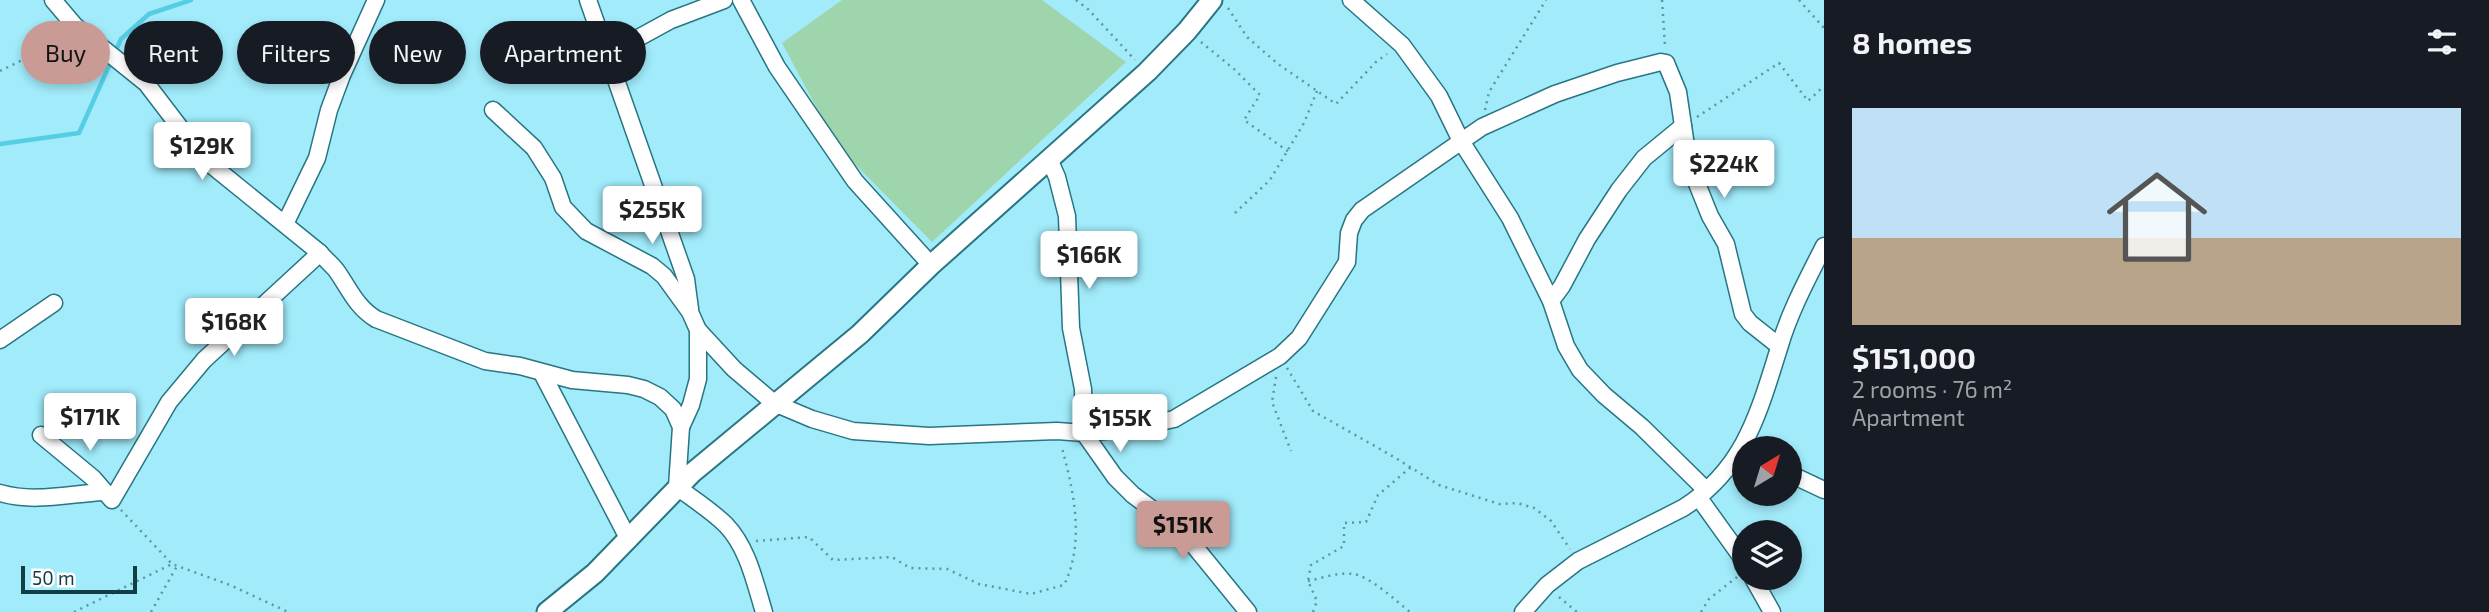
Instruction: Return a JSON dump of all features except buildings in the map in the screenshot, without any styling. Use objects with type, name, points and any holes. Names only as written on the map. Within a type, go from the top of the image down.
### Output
[{"type":"street","points":[[52,0],[71,21]]},
{"type":"street","points":[[285,224],[317,158],[329,110],[342,75],[376,0]]},
{"type":"street","points":[[588,0],[595,21]]},
{"type":"street","points":[[646,34],[671,20],[724,0]]},
{"type":"street","points":[[741,0],[777,68],[855,181],[931,264]]},
{"type":"street","points":[[1351,0],[1402,45],[1439,96],[1461,141],[1510,218],[1551,302],[1566,346],[1580,370],[1604,395],[1642,427],[1703,494],[1732,541]]},
{"type":"street","points":[[1363,0],[1371,16]]},
{"type":"street","points":[[547,612],[595,573],[677,487],[774,403],[860,334],[931,264],[1147,72],[1219,3]]},
{"type":"street","points":[[110,54],[146,83],[204,159],[320,253],[336,270],[349,293],[365,312],[376,319],[485,361],[520,366],[572,380],[645,389],[660,397],[673,409],[681,427]]},
{"type":"street","points":[[493,110],[534,148],[553,178],[563,207],[586,232],[652,266],[664,276],[690,312],[698,330],[734,369],[774,403],[812,419],[853,431],[929,436],[1057,431],[1084,433],[1133,428],[1174,419],[1280,356],[1299,338],[1347,262],[1349,233],[1362,210],[1482,127],[1555,94],[1645,65],[1667,63],[1678,92],[1686,146],[1696,181],[1710,216],[1726,244],[1744,314],[1749,323],[1779,346]]},
{"type":"street","points":[[617,84],[686,279],[690,312]]},
{"type":"street","points":[[1551,302],[1619,190],[1644,158],[1683,126]]},
{"type":"street","points":[[1049,159],[1057,177],[1067,216],[1072,328],[1083,389],[1084,433],[1115,477],[1195,547],[1248,612]]},
{"type":"street","points":[[1749,436],[1758,417],[1779,346],[1824,247]]},
{"type":"street","points":[[107,496],[169,402],[204,360],[320,253]]},
{"type":"street","points":[[0,340],[54,303]]},
{"type":"street","points":[[677,487],[681,427],[698,379],[698,330]]},
{"type":"street","points":[[542,373],[629,540]]},
{"type":"street","points":[[41,435],[93,478],[107,496]]},
{"type":"street","points":[[1523,612],[1546,585],[1578,561],[1665,519],[1703,494],[1732,461]]},
{"type":"street","points":[[1802,480],[1824,490]]},
{"type":"street","points":[[677,487],[726,526],[739,543],[764,612]]},
{"type":"street","points":[[0,493],[30,499],[71,494],[107,496]]},
{"type":"street","points":[[1760,590],[1772,612]]},
{"type":"path","points":[[1076,0],[1088,9],[1147,72]]},
{"type":"path","points":[[1482,127],[1489,92],[1546,0]]},
{"type":"path","points":[[1662,0],[1667,63]]},
{"type":"path","points":[[1799,0],[1824,28]]},
{"type":"path","points":[[1219,3],[1247,37],[1278,64],[1336,104],[1376,62],[1402,45]]},
{"type":"path","points":[[1187,31],[1234,69],[1260,95],[1244,120],[1289,152]]},
{"type":"path","points":[[0,71],[21,60]]},
{"type":"path","points":[[1683,126],[1779,63],[1808,101],[1824,86]]},
{"type":"path","points":[[1236,213],[1270,180],[1289,152],[1317,91]]},
{"type":"path","points":[[1280,356],[1272,402],[1291,451]]},
{"type":"path","points":[[1280,356],[1313,411],[1439,485],[1499,504],[1517,503],[1534,508],[1551,521],[1578,561]]},
{"type":"path","points":[[739,543],[809,537],[833,560],[892,558],[910,568],[947,569],[979,584],[1031,594],[1063,585],[1070,572],[1076,549],[1076,524],[1067,464],[1057,431]]},
{"type":"path","points":[[1313,612],[1317,601],[1308,581],[1311,565],[1344,546],[1344,523],[1366,523],[1378,495],[1411,467]]},
{"type":"path","points":[[107,496],[172,564],[230,585],[288,612]]},
{"type":"path","points":[[74,612],[172,564]]},
{"type":"path","points":[[152,612],[177,566]]},
{"type":"path","points":[[1308,581],[1356,574],[1386,592],[1410,612]]},
{"type":"path","points":[[1701,612],[1709,599],[1732,581]]},
{"type":"path","points":[[1546,585],[1577,612]]},
{"type":"green space","points":[[842,0],[1042,0],[1126,62],[932,242],[837,146],[782,43]]},
{"type":"waterway","points":[[0,144],[79,133],[121,39],[149,14],[191,0]]}]
